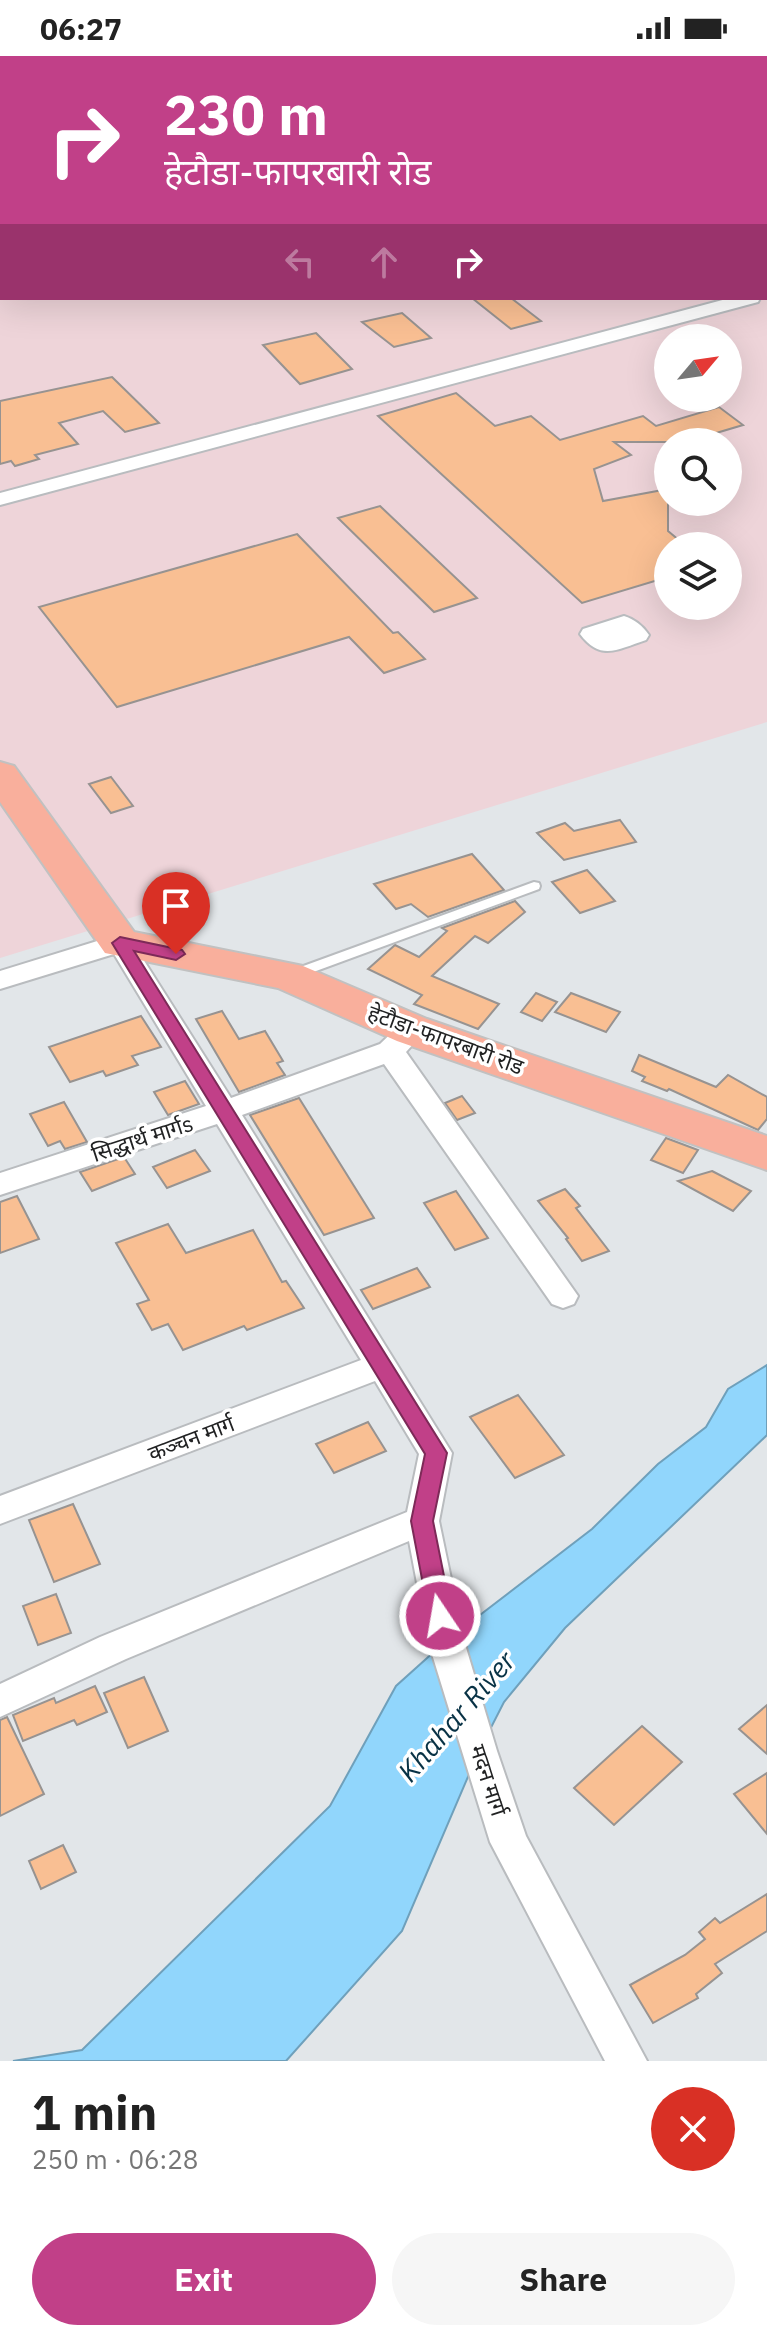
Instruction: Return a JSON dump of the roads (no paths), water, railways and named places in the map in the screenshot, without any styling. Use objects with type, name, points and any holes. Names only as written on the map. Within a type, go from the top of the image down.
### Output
[{"type":"highway","points":[[0,774],[120,943]]},
{"type":"highway","name":"हेटौडा-फापरबारी रोड","points":[[120,943],[288,976],[401,1040],[767,1153]]},
{"type":"street","points":[[0,499],[744,300]]},
{"type":"street","points":[[0,980],[120,943]]},
{"type":"street","name":"मदन मार्ग","points":[[120,943],[436,1453],[422,1521],[446,1641],[509,1842],[627,2061]]},
{"type":"street","points":[[401,1040],[563,1296]]},
{"type":"street","name":"सिद्धार्थ मार्गs","points":[[0,1184],[224,1111],[401,1040]]},
{"type":"street","name":"कञ्चन मार्ग","points":[[0,1510],[382,1365]]},
{"type":"street","points":[[0,1701],[113,1648],[422,1521]]},
{"type":"lane","points":[[288,976],[534,886]]},
{"type":"water","name":"Khahar River","points":[[767,1365],[767,1435],[565,1628],[504,1702],[479,1751],[402,1931],[286,2061],[13,2061],[82,2050],[330,1806],[396,1686],[446,1641],[592,1529],[658,1464],[706,1427],[728,1389]]}]
